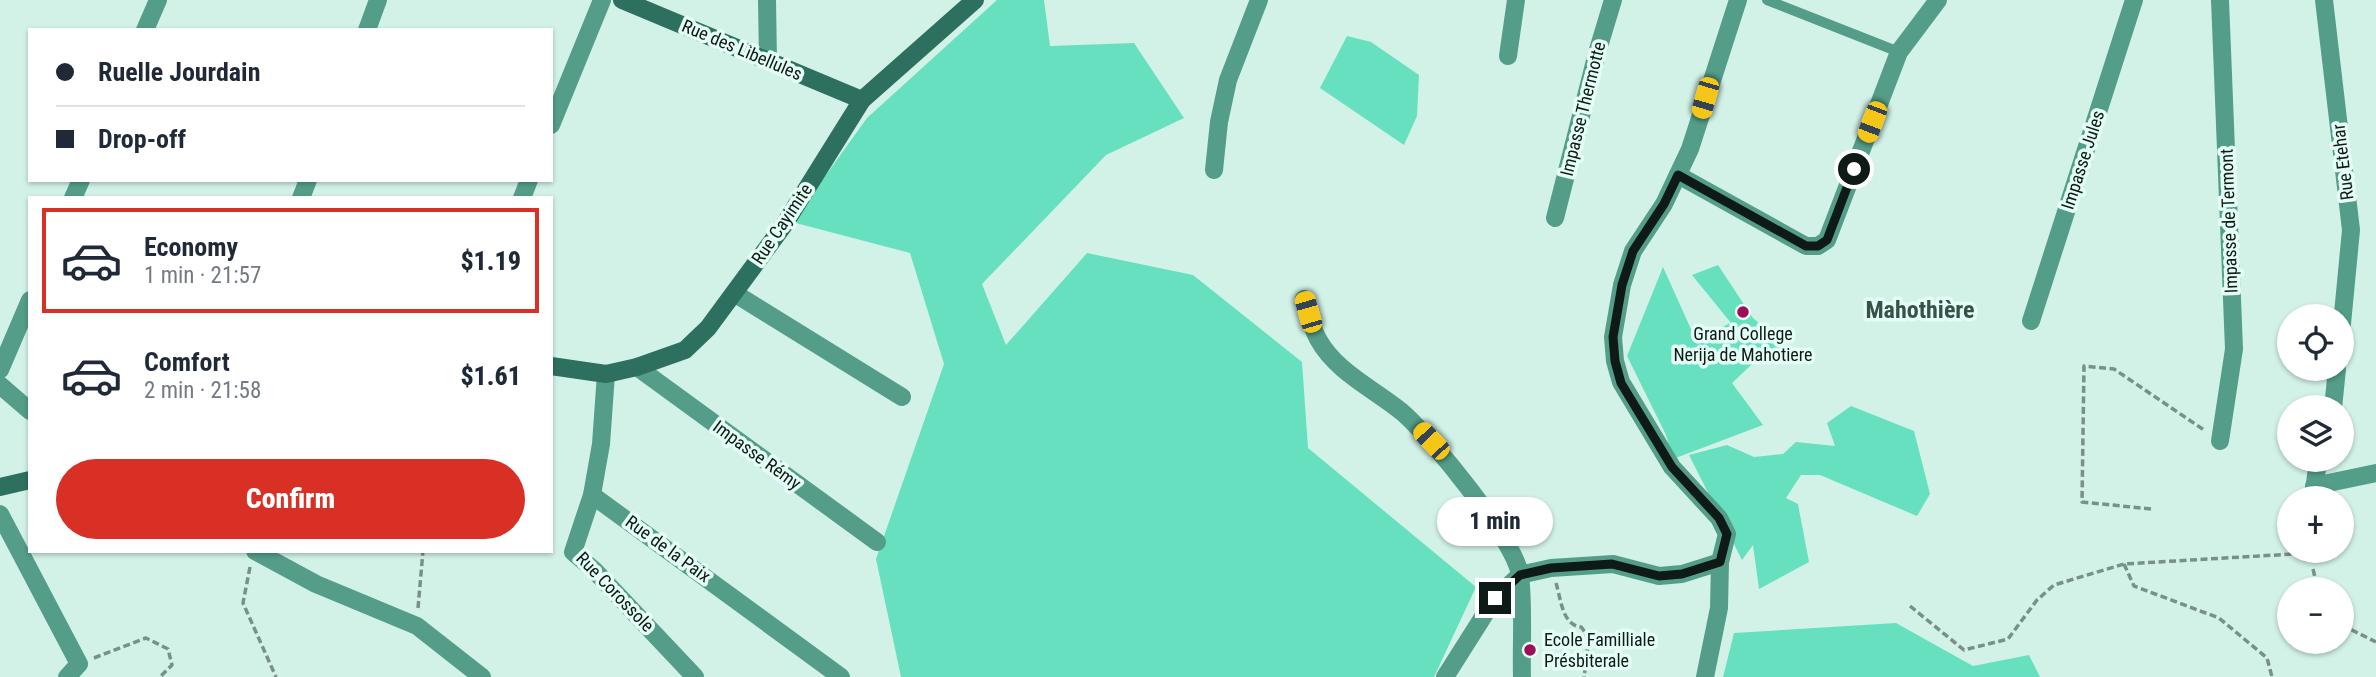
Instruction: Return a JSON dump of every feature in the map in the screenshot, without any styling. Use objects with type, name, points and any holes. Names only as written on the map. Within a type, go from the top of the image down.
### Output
[{"type":"street","points":[[146,28],[158,0]]},
{"type":"street","points":[[368,28],[378,0]]},
{"type":"street","points":[[553,120],[602,0]]},
{"type":"street","name":"Rue des Libellules","points":[[622,0],[862,100]]},
{"type":"street","points":[[768,0],[768,61]]},
{"type":"street","name":"Rue Cayimite","points":[[553,366],[606,374],[637,367],[685,350],[708,328],[784,225],[862,100],[975,0]]},
{"type":"street","points":[[1214,170],[1219,122],[1228,80],[1259,0]]},
{"type":"street","points":[[1508,56],[1516,0]]},
{"type":"street","name":"Impasse Thermotte","points":[[1555,218],[1613,0]]},
{"type":"street","points":[[1705,677],[1719,608],[1720,562],[1727,534],[1719,518],[1672,467],[1621,383],[1615,361],[1613,337],[1622,285],[1633,251],[1664,204],[1690,149],[1738,0]]},
{"type":"street","points":[[1678,175],[1806,246],[1823,244],[1827,240],[1899,52],[1938,0]]},
{"type":"street","name":"Impasse Jules","points":[[2031,320],[2134,0]]},
{"type":"street","name":"Impasse de Termont","points":[[2220,0],[2234,349],[2220,441]]},
{"type":"street","name":"Rue Etehar","points":[[2324,0],[2351,230],[2344,304]]},
{"type":"street","points":[[734,293],[902,397]]},
{"type":"street","points":[[1304,299],[1312,326],[1328,353],[1401,412],[1444,455],[1510,548],[1520,575],[1522,677]]},
{"type":"street","points":[[0,370],[28,305]]},
{"type":"street","name":"Impasse Rémy","points":[[637,367],[877,542]]},
{"type":"street","points":[[592,495],[601,444],[606,374]]},
{"type":"street","points":[[0,385],[28,409]]},
{"type":"street","points":[[2333,486],[2376,473]]},
{"type":"street","points":[[0,487],[28,480]]},
{"type":"street","name":"Rue Corossole","points":[[592,495],[573,552],[594,570],[695,677]]},
{"type":"street","name":"Rue de la Paix","points":[[592,495],[841,677]]},
{"type":"street","points":[[0,514],[73,670]]},
{"type":"street","points":[[253,558],[417,625],[482,677]]},
{"type":"street","points":[[1445,677],[1495,598],[1520,575],[1551,568],[1612,564],[1659,576],[1682,574],[1720,562]]},
{"type":"lane","points":[[1767,0],[1899,52]]},
{"type":"path","points":[[2151,509],[2082,502],[2084,366],[2114,369],[2220,441]]},
{"type":"path","points":[[417,625],[423,553]]},
{"type":"path","points":[[1910,606],[1964,650],[2008,639],[2037,600],[2054,585],[2124,564],[2277,554]]},
{"type":"path","points":[[253,558],[243,603],[276,677]]},
{"type":"path","points":[[2124,564],[2134,586],[2219,618],[2267,658],[2272,677]]},
{"type":"path","points":[[1551,568],[1567,621],[1586,632],[1584,677]]},
{"type":"path","points":[[2354,631],[2376,642]]},
{"type":"path","points":[[73,670],[146,638],[168,649],[172,665],[160,677]]},
{"type":"green space","points":[[997,0],[1044,0],[1050,46],[1134,43],[1184,118],[1106,155],[982,284],[1006,345],[1087,253],[1193,275],[1302,362],[1308,448],[1476,587],[1434,677],[901,677],[876,559],[944,364],[910,253],[792,222],[867,118]]},
{"type":"green space","points":[[1347,36],[1371,42],[1419,75],[1417,116],[1404,145],[1320,88]]},
{"type":"green space","points":[[1718,265],[1753,318],[1788,347],[1765,352],[1732,383],[1763,425],[1673,459],[1666,435],[1627,356],[1663,267],[1695,338],[1731,323],[1692,275]]},
{"type":"green space","points":[[1851,406],[1914,431],[1930,494],[1917,516],[1820,475],[1801,475],[1786,498],[1798,504],[1809,562],[1759,589],[1753,545],[1742,560],[1689,455],[1727,445],[1754,457],[1783,454],[1796,442],[1835,446],[1827,423]]},
{"type":"green space","points":[[1896,623],[1973,666],[2029,655],[2040,677],[1723,677],[1734,633]]},
{"type":"place","name":"Grand College Nerija de Mahotiere","points":[[1743,312]]},
{"type":"place","name":"Ecole Familliale Présbiterale","points":[[1530,650]]},
{"type":"district","name":"Mahothière","points":[[1920,310]]},
{"type":"route","points":[[1495,598],[1520,575],[1551,568],[1612,564],[1659,576],[1682,574],[1720,562],[1727,534],[1719,518],[1672,467],[1621,383],[1615,361],[1613,337],[1622,285],[1633,251],[1664,204],[1678,175],[1806,246],[1818,246],[1827,240],[1854,169]]}]
